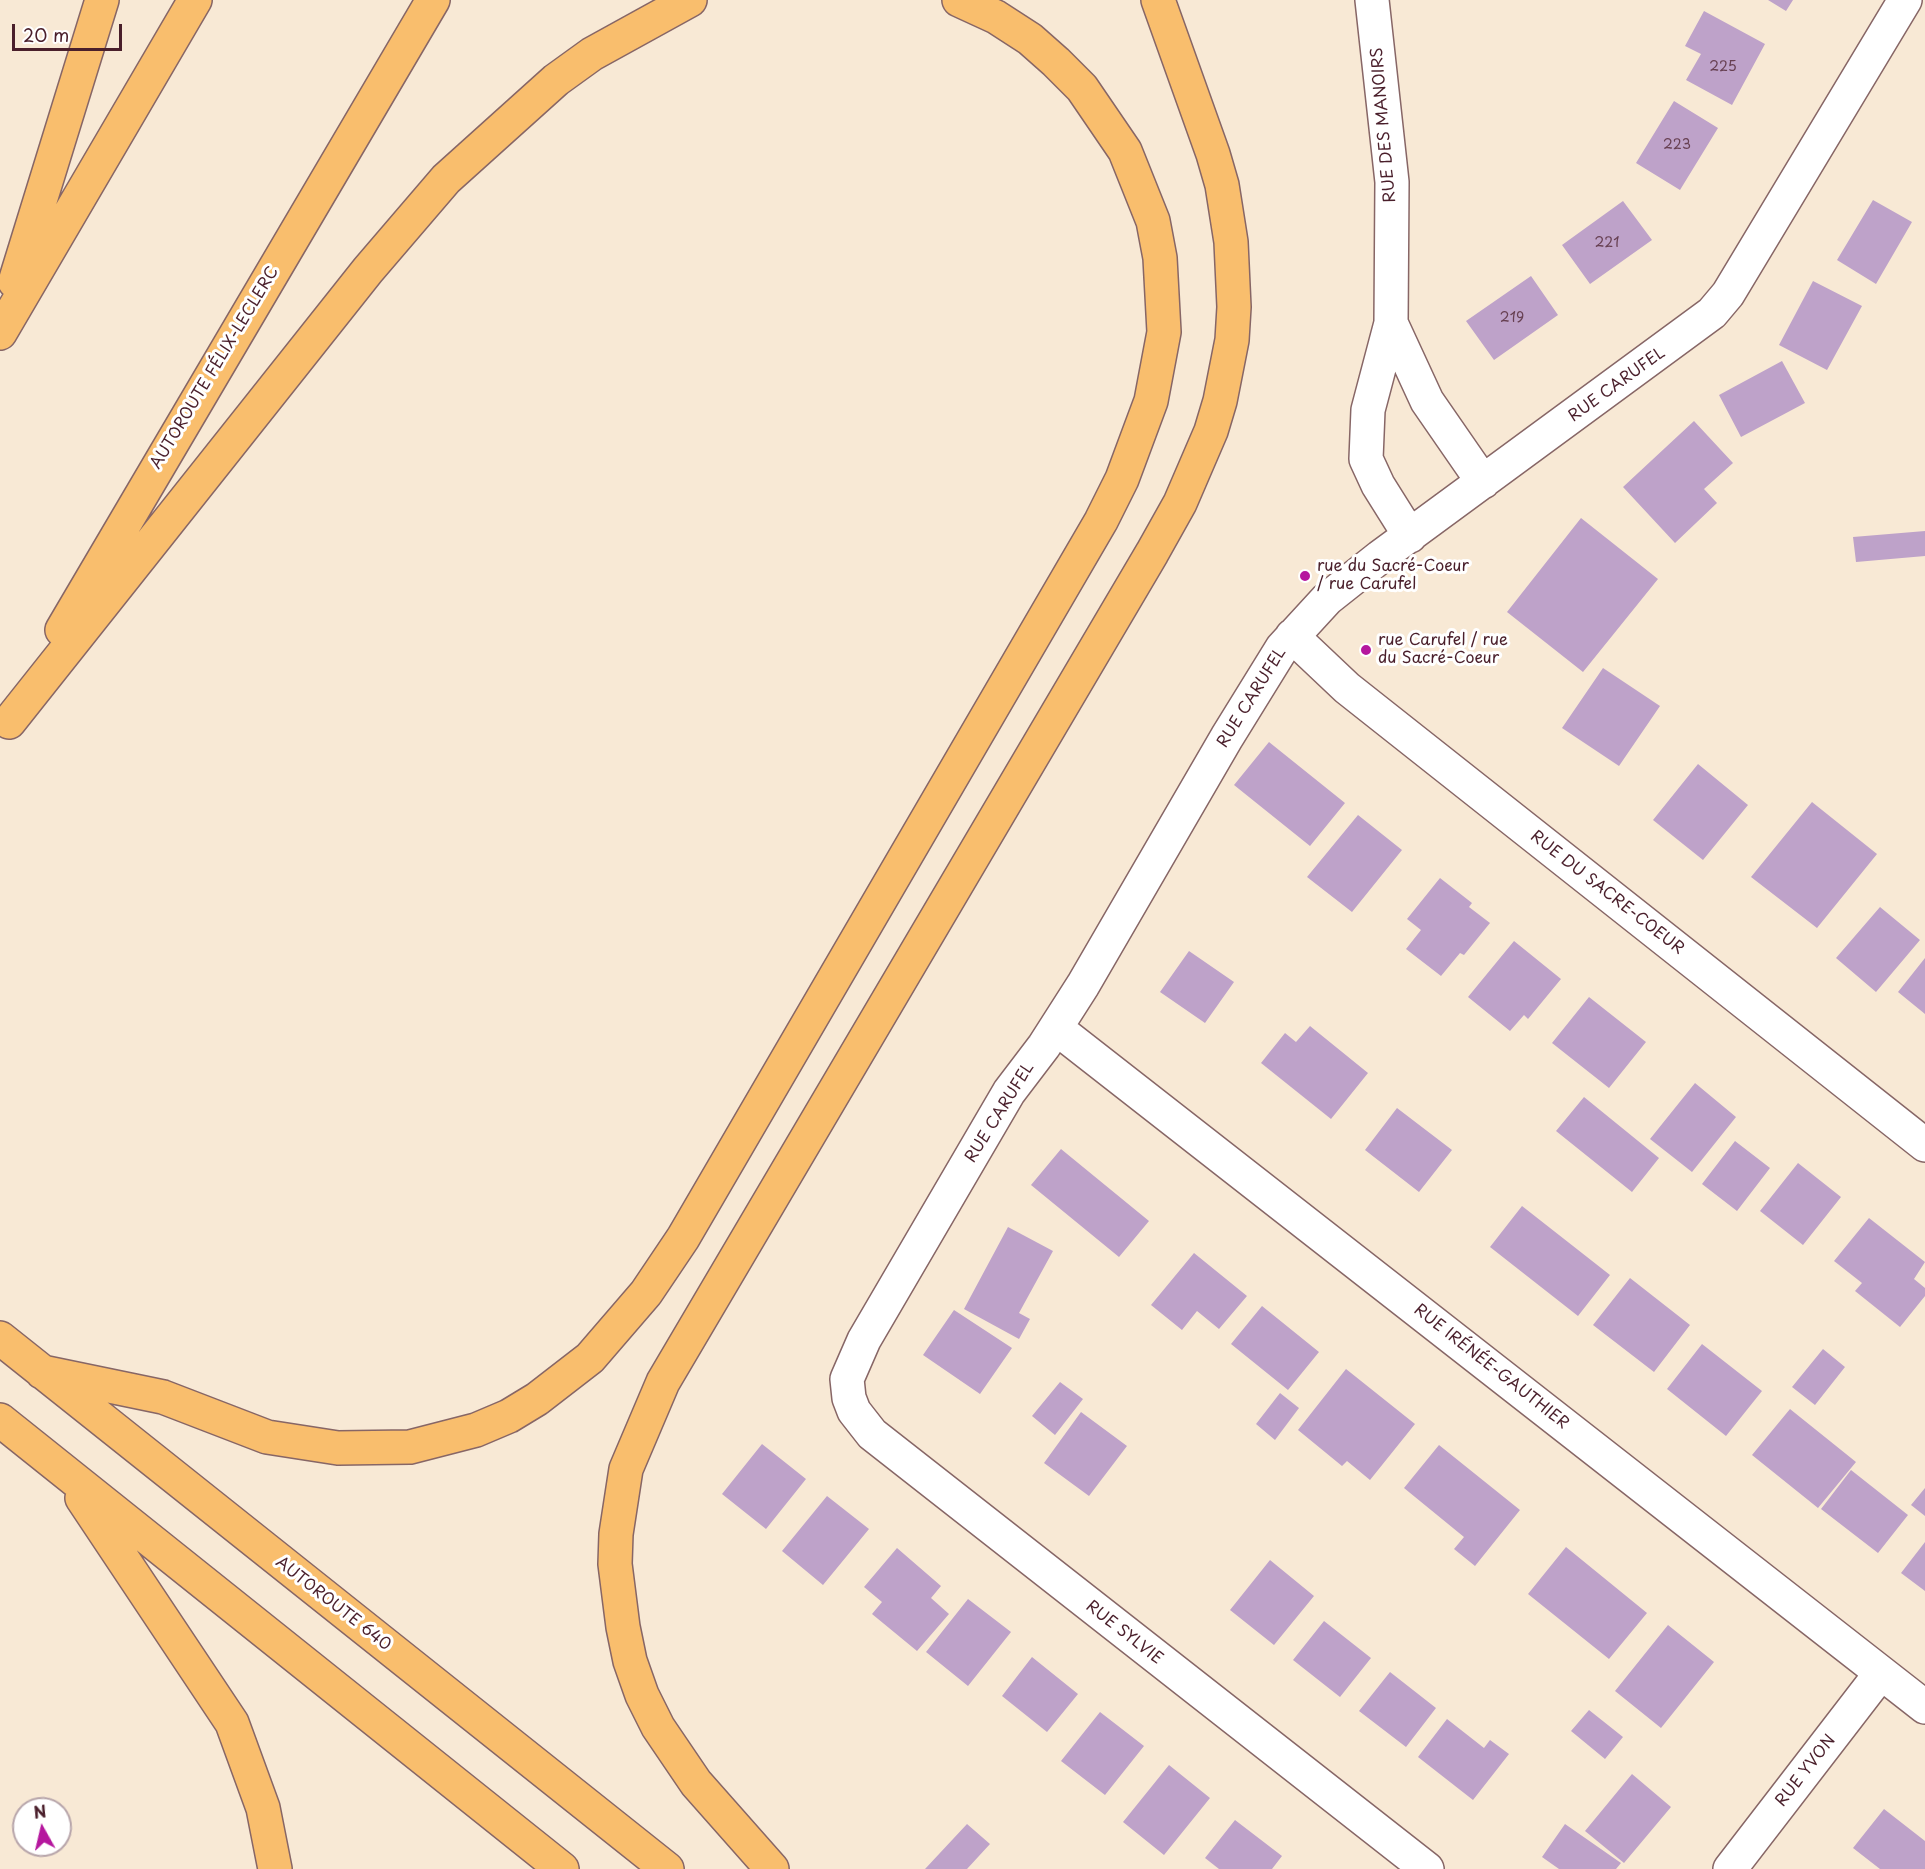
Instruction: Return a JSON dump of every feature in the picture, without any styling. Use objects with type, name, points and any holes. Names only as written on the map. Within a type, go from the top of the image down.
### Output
[{"type":"highway","points":[[0,332],[102,0]]},
{"type":"highway","points":[[0,332],[195,0]]},
{"type":"highway","name":"AUTOROUTE FÉLIX-LECLERC","points":[[5,730],[146,484],[433,0]]},
{"type":"highway","points":[[5,730],[339,310],[368,270],[446,179],[556,80],[609,44],[690,0]]},
{"type":"highway","points":[[42,1372],[163,1397],[267,1437],[338,1448],[410,1447],[476,1430],[509,1416],[537,1399],[590,1358],[646,1293],[689,1227],[1101,521],[1122,479],[1151,401],[1164,332],[1160,258],[1153,221],[1125,151],[1082,88],[1056,62],[1030,39],[996,17],[959,0]]},
{"type":"highway","points":[[772,1869],[696,1783],[658,1727],[642,1695],[630,1662],[616,1574],[616,1534],[622,1490],[637,1439],[663,1382],[1146,563],[1180,503],[1211,431],[1220,401],[1232,340],[1234,307],[1231,242],[1222,185],[1213,154],[1158,0]]},
{"type":"highway","name":"AUTOROUTE 640","points":[[0,1338],[667,1869]]},
{"type":"highway","points":[[0,1420],[562,1869]]},
{"type":"highway","points":[[65,1472],[232,1723],[263,1808],[275,1869]]},
{"type":"street","name":"RUE DES MANOIRS","points":[[1372,0],[1392,182],[1391,323],[1368,410],[1366,459],[1378,485],[1410,536]]},
{"type":"street","name":"RUE CARUFEL","points":[[847,1379],[864,1340],[1009,1092],[1056,1028],[1267,670],[1292,636],[1327,599],[1712,314],[1734,284],[1905,0]]},
{"type":"street","name":"RUE DES MANOIRS","points":[[1391,323],[1427,401],[1483,482]]},
{"type":"street","name":"RUE DU SACRE-COEUR","points":[[1292,636],[1347,688],[1925,1146]]},
{"type":"street","name":"RUE IRÉNÉE-GAUTHIER","points":[[1056,1028],[1925,1707]]},
{"type":"street","name":"RUE SYLVIE","points":[[847,1379],[849,1398],[854,1411],[872,1434],[1427,1869]]},
{"type":"street","name":"RUE YVON","points":[[1730,1869],[1881,1673]]},
{"type":"building","points":[[1768,0],[1793,0],[1786,11]]},
{"type":"building","points":[[1704,11],[1765,44],[1732,105],[1686,80],[1701,54],[1685,46]]},
{"type":"building","points":[[1674,101],[1718,128],[1680,190],[1636,163]]},
{"type":"building","points":[[1873,200],[1912,222],[1876,284],[1837,260]]},
{"type":"building","points":[[1623,201],[1652,240],[1590,284],[1562,245]]},
{"type":"building","points":[[1531,276],[1558,315],[1494,360],[1466,321]]},
{"type":"building","points":[[1813,281],[1862,306],[1827,370],[1779,345]]},
{"type":"building","points":[[1782,361],[1805,403],[1741,437],[1719,395]]},
{"type":"building","points":[[1694,421],[1733,463],[1704,489],[1717,503],[1675,543],[1623,487]]},
{"type":"building","points":[[1581,518],[1658,579],[1583,672],[1507,612]]},
{"type":"building","points":[[1925,531],[1925,556],[1856,562],[1853,537]]},
{"type":"building","points":[[1603,668],[1660,706],[1619,766],[1562,728]]},
{"type":"building","points":[[1269,742],[1345,803],[1310,846],[1234,785]]},
{"type":"building","points":[[1698,764],[1748,805],[1703,860],[1653,820]]},
{"type":"building","points":[[1812,802],[1877,854],[1817,928],[1751,877]]},
{"type":"building","points":[[1358,815],[1402,850],[1352,912],[1307,877]]},
{"type":"building","points":[[1440,878],[1472,903],[1469,907],[1490,923],[1464,955],[1460,953],[1441,976],[1406,949],[1421,930],[1407,919]]},
{"type":"building","points":[[1880,907],[1920,940],[1876,992],[1836,958]]},
{"type":"building","points":[[1514,941],[1561,979],[1528,1019],[1524,1015],[1510,1031],[1468,997]]},
{"type":"building","points":[[1189,951],[1234,982],[1205,1023],[1160,992]]},
{"type":"building","points":[[1925,958],[1925,1014],[1898,992]]},
{"type":"building","points":[[1589,997],[1646,1042],[1609,1088],[1552,1043]]},
{"type":"building","points":[[1310,1026],[1368,1073],[1331,1119],[1261,1063],[1285,1033],[1296,1042]]},
{"type":"building","points":[[1695,1083],[1736,1117],[1692,1172],[1650,1139]]},
{"type":"building","points":[[1584,1097],[1659,1158],[1632,1192],[1556,1131]]},
{"type":"building","points":[[1397,1108],[1452,1150],[1419,1192],[1365,1150]]},
{"type":"building","points":[[1735,1141],[1770,1168],[1737,1211],[1702,1184]]},
{"type":"building","points":[[1061,1149],[1149,1221],[1119,1257],[1031,1185]]},
{"type":"building","points":[[1798,1163],[1841,1197],[1803,1245],[1760,1211]]},
{"type":"building","points":[[1522,1206],[1610,1275],[1578,1316],[1490,1247]]},
{"type":"building","points":[[1869,1218],[1925,1262],[1914,1279],[1925,1288],[1925,1296],[1900,1327],[1855,1291],[1862,1283],[1834,1261]]},
{"type":"building","points":[[1008,1227],[1053,1251],[1019,1313],[1030,1319],[1019,1339],[964,1309]]},
{"type":"building","points":[[1194,1253],[1247,1296],[1219,1329],[1197,1311],[1182,1330],[1151,1305]]},
{"type":"building","points":[[1630,1278],[1690,1325],[1654,1372],[1593,1325]]},
{"type":"building","points":[[1262,1306],[1319,1352],[1288,1390],[1231,1344]]},
{"type":"building","points":[[954,1310],[1012,1348],[980,1394],[923,1355]]},
{"type":"building","points":[[1702,1344],[1762,1391],[1726,1436],[1667,1389]]},
{"type":"building","points":[[1823,1349],[1845,1367],[1815,1405],[1792,1387]]},
{"type":"building","points":[[1346,1369],[1415,1424],[1370,1480],[1347,1461],[1342,1466],[1298,1430]]},
{"type":"building","points":[[1060,1382],[1083,1399],[1055,1435],[1032,1416]]},
{"type":"building","points":[[1280,1393],[1299,1408],[1275,1440],[1256,1424]]},
{"type":"building","points":[[1790,1409],[1856,1462],[1818,1508],[1752,1455]]},
{"type":"building","points":[[1081,1412],[1127,1446],[1089,1496],[1044,1463]]},
{"type":"building","points":[[762,1444],[806,1479],[766,1529],[722,1494]]},
{"type":"building","points":[[1439,1445],[1520,1510],[1475,1566],[1454,1549],[1464,1537],[1404,1488]]},
{"type":"building","points":[[1851,1470],[1908,1515],[1878,1553],[1821,1509]]},
{"type":"building","points":[[1925,1488],[1925,1516],[1911,1505]]},
{"type":"building","points":[[827,1496],[869,1529],[823,1585],[782,1551]]},
{"type":"building","points":[[1925,1542],[1925,1591],[1901,1573]]},
{"type":"building","points":[[1566,1547],[1647,1613],[1609,1659],[1528,1594]]},
{"type":"building","points":[[897,1548],[941,1586],[931,1598],[949,1614],[917,1651],[872,1614],[882,1602],[864,1587]]},
{"type":"building","points":[[1270,1560],[1314,1596],[1274,1645],[1230,1610]]},
{"type":"building","points":[[968,1599],[1011,1632],[968,1686],[926,1652]]},
{"type":"building","points":[[1324,1621],[1371,1658],[1340,1697],[1293,1660]]},
{"type":"building","points":[[1668,1625],[1714,1662],[1661,1728],[1615,1691]]},
{"type":"building","points":[[1032,1657],[1078,1694],[1047,1732],[1002,1696]]},
{"type":"building","points":[[1390,1672],[1436,1708],[1406,1747],[1359,1711]]},
{"type":"building","points":[[1589,1710],[1623,1737],[1605,1759],[1571,1731]]},
{"type":"building","points":[[1100,1712],[1144,1746],[1105,1795],[1061,1761]]},
{"type":"building","points":[[1447,1719],[1484,1748],[1490,1740],[1509,1754],[1473,1800],[1418,1757]]},
{"type":"building","points":[[1169,1765],[1210,1798],[1164,1855],[1123,1822]]},
{"type":"building","points":[[1632,1774],[1671,1807],[1624,1863],[1585,1831]]},
{"type":"building","points":[[1884,1809],[1925,1841],[1925,1869],[1880,1869],[1853,1848]]},
{"type":"building","points":[[1235,1820],[1282,1856],[1272,1869],[1219,1869],[1205,1858]]},
{"type":"building","points":[[967,1824],[990,1844],[967,1869],[925,1869]]},
{"type":"building","points":[[1565,1824],[1621,1863],[1616,1869],[1559,1869],[1542,1857]]},
{"type":"place","name":"rue du Sacré-Coeur / rue Carufel","points":[[1305,576]]},
{"type":"place","name":"rue Carufel / rue du Sacré-Coeur","points":[[1366,650]]}]
